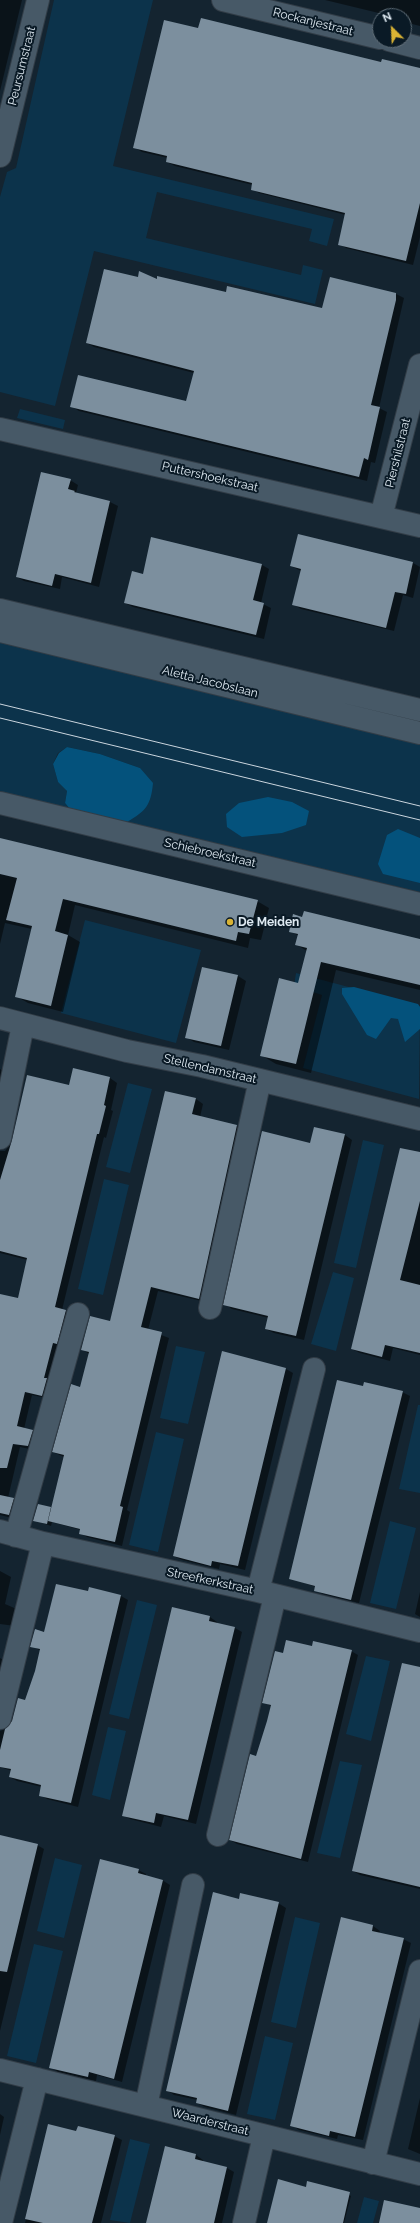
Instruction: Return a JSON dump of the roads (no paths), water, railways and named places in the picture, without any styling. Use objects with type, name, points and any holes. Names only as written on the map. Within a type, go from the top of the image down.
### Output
[{"type":"street","name":"Peursumstraat","points":[[0,156],[38,0]]},
{"type":"street","name":"Rockanjestraat","points":[[222,0],[372,36]]},
{"type":"street","name":"Piershilstraat","points":[[381,517],[420,365]]},
{"type":"street","name":"Puttershoekstraat","points":[[0,429],[420,526]]},
{"type":"street","name":"Aletta Jacobslaan","points":[[0,610],[420,710]]},
{"type":"street","name":"Aletta Jacobslaan","points":[[0,632],[420,733]]},
{"type":"street","name":"Schiebroekstraat","points":[[0,803],[420,904]]},
{"type":"street","name":"Stellendamstraat","points":[[0,1018],[23,1025],[420,1119]]},
{"type":"street","points":[[0,1138],[23,1025]]},
{"type":"street","points":[[210,1308],[260,1080]]},
{"type":"street","points":[[8,1533],[78,1314]]},
{"type":"street","points":[[218,1835],[266,1593],[314,1369]]},
{"type":"street","name":"Streefkerkstraat","points":[[8,1533],[43,1543],[266,1593],[420,1631]]},
{"type":"street","points":[[0,1718],[43,1543]]},
{"type":"street","points":[[146,2106],[193,1885]]},
{"type":"street","points":[[373,2163],[420,1971]]},
{"type":"street","name":"Waarderstraat","points":[[0,2070],[420,2174]]},
{"type":"street","points":[[1,2223],[37,2079]]},
{"type":"street","points":[[244,2223],[264,2136]]},
{"type":"tram line","points":[[0,704],[420,806]]},
{"type":"tram line","points":[[0,718],[420,820]]},
{"type":"place","name":"De Meiden","points":[[230,922]]}]
